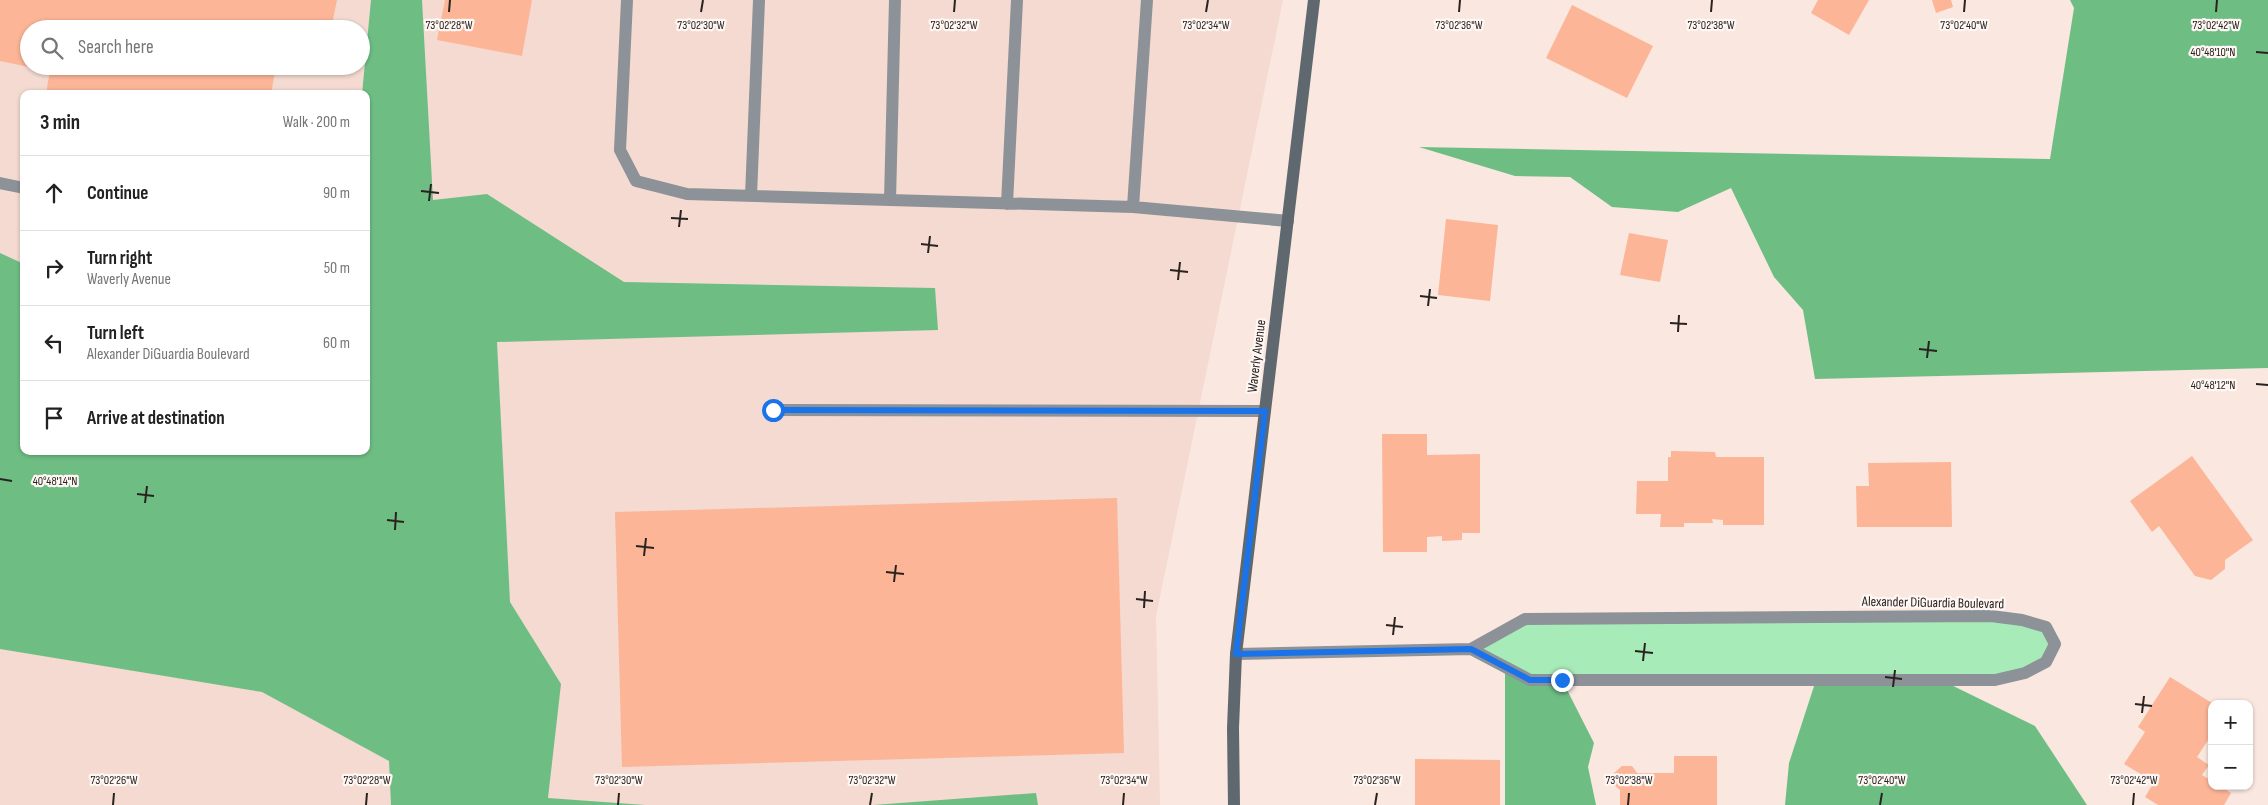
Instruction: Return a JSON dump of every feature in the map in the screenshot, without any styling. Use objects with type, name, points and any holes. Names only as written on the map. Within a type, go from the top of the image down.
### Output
[{"type":"street","points":[[627,0],[620,150],[636,181],[686,194],[1133,207],[1288,221]]},
{"type":"street","points":[[751,196],[759,0]]},
{"type":"street","points":[[890,200],[896,0]]},
{"type":"street","points":[[1007,204],[1017,0]]},
{"type":"street","points":[[1133,207],[1147,0]]},
{"type":"street","name":"Waverly Avenue","points":[[1234,805],[1233,728],[1236,654],[1314,0]]},
{"type":"street","points":[[0,183],[20,187]]},
{"type":"street","points":[[773,410],[1265,411]]},
{"type":"street","name":"Alexander DiGuardia Boulevard","points":[[1236,654],[1471,649],[1525,619],[1991,616],[2022,620],[2046,627],[2055,644],[2046,662],[2025,672],[1995,680],[1530,680],[1471,649]]},
{"type":"shaded area","points":[[0,0],[1283,0],[1156,616],[1160,805],[0,805]]},
{"type":"green space","points":[[371,0],[422,0],[433,200],[487,194],[624,282],[935,288],[938,330],[497,342],[510,602],[561,684],[548,798],[645,805],[391,805],[389,761],[262,692],[0,649],[0,253],[20,262],[20,455],[370,455],[370,90],[362,90],[364,75],[370,75],[369,20]]},
{"type":"green space","points":[[2070,0],[2268,0],[2268,368],[1815,379],[1803,310],[1774,277],[1731,188],[1678,212],[1612,207],[1570,177],[1515,176],[1419,147],[2050,159],[2074,8]]},
{"type":"green space","points":[[1991,616],[2046,627],[2055,644],[2046,662],[1995,680],[1530,680],[1471,649],[1525,619]]},
{"type":"green space","points":[[1505,667],[1530,680],[1562,680],[1594,743],[1588,767],[1596,805],[1505,805]]},
{"type":"green space","points":[[1816,680],[1941,680],[2035,726],[2087,805],[1785,805],[1789,763]]},
{"type":"green space","points":[[1036,793],[1038,805],[873,805]]},
{"type":"building","points":[[0,0],[337,0],[333,20],[20,20],[20,65],[0,61]]},
{"type":"building","points":[[445,0],[532,0],[522,56],[437,40]]},
{"type":"building","points":[[1818,0],[1869,0],[1849,35],[1811,13]]},
{"type":"building","points":[[1932,0],[1951,0],[1953,7],[1936,13]]},
{"type":"building","points":[[1572,5],[1653,46],[1627,98],[1546,58]]},
{"type":"building","points":[[49,75],[274,75],[272,90],[47,90]]},
{"type":"building","points":[[1446,219],[1498,225],[1490,301],[1438,295]]},
{"type":"building","points":[[1629,233],[1668,240],[1660,282],[1620,275]]},
{"type":"building","points":[[1382,434],[1427,434],[1427,455],[1480,454],[1480,533],[1462,533],[1462,540],[1442,541],[1442,536],[1427,537],[1427,552],[1383,552]]},
{"type":"building","points":[[1671,451],[1715,452],[1716,457],[1764,457],[1764,525],[1723,525],[1723,520],[1712,519],[1713,523],[1684,523],[1684,527],[1660,527],[1661,514],[1636,514],[1637,481],[1668,481],[1668,457],[1671,457]]},
{"type":"building","points":[[2192,456],[2253,540],[2225,560],[2225,569],[2211,580],[2195,576],[2159,526],[2152,532],[2130,501]]},
{"type":"building","points":[[1951,462],[1952,527],[1857,527],[1856,486],[1869,486],[1868,463]]},
{"type":"building","points":[[1117,498],[1124,753],[622,767],[615,512]]},
{"type":"building","points":[[2170,677],[2208,701],[2208,740],[2197,757],[2208,764],[2202,775],[2208,779],[2208,790],[2226,790],[2231,793],[2224,805],[2158,805],[2145,797],[2154,782],[2124,764],[2145,732],[2138,727]]},
{"type":"building","points":[[1674,756],[1717,756],[1717,805],[1620,805],[1620,790],[1613,784],[1614,773],[1622,766],[1632,766],[1637,773],[1674,773]]},
{"type":"building","points":[[1415,759],[1500,760],[1500,805],[1415,805]]},
{"type":"route","points":[[773,410],[1265,411],[1236,654],[1471,649],[1530,680],[1562,680]]}]
